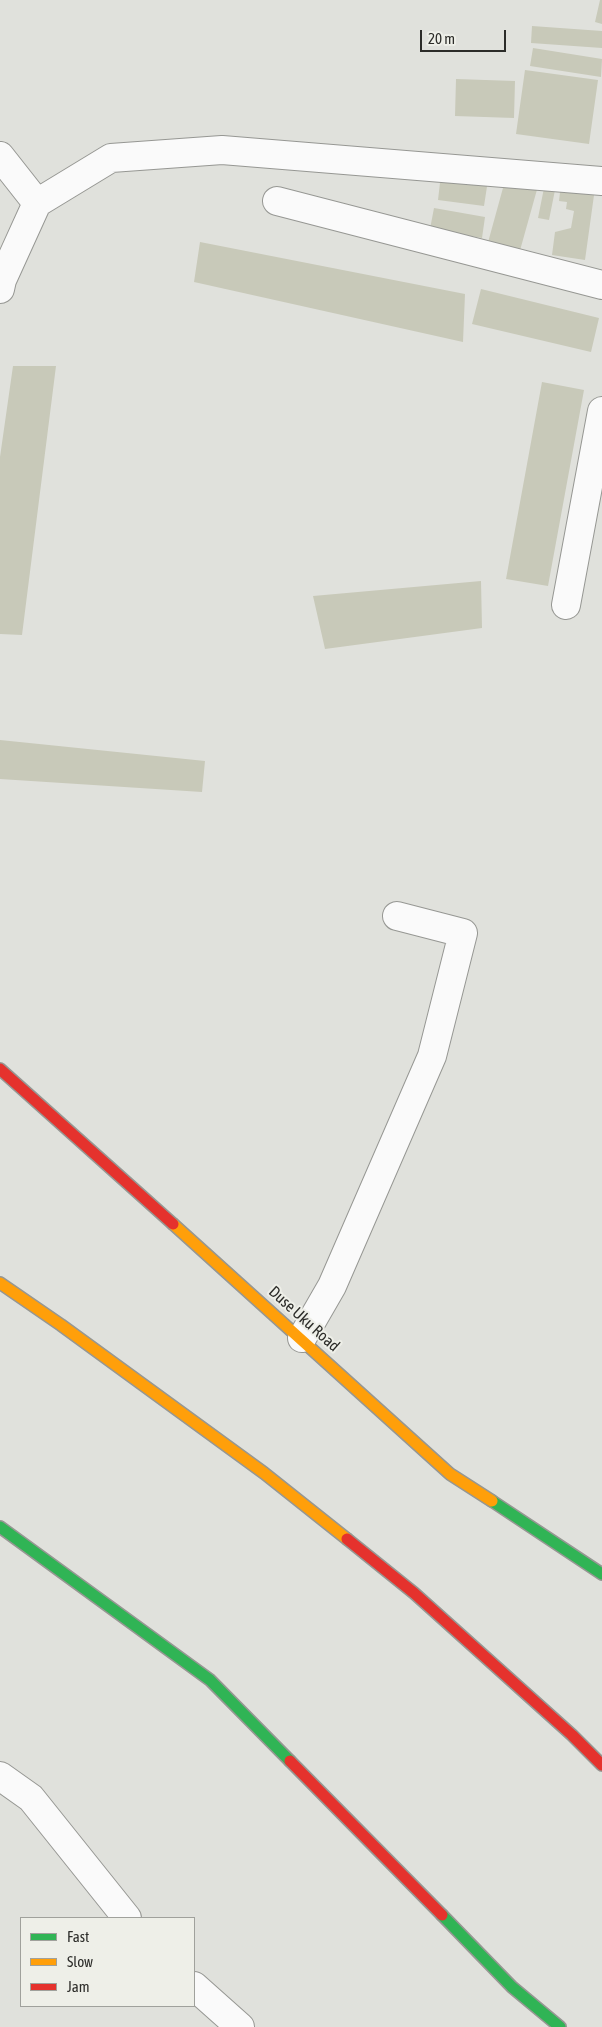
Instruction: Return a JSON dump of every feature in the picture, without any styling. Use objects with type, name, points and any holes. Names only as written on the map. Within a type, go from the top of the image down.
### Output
[{"type":"street","points":[[0,288],[37,204],[111,158],[222,150],[602,181]]},
{"type":"street","points":[[0,156],[37,204]]},
{"type":"street","points":[[277,201],[602,285]]},
{"type":"street","points":[[566,605],[602,411]]},
{"type":"street","points":[[302,1338],[332,1286],[432,1056],[463,933],[397,916]]},
{"type":"street","name":"Duse Uku Road","points":[[0,1069],[302,1338],[450,1474],[602,1574]]},
{"type":"street","points":[[0,1283],[264,1472],[414,1593],[602,1764]]},
{"type":"street","points":[[0,1527],[210,1680],[512,1988],[560,2027]]},
{"type":"street","points":[[0,1776],[31,1798],[126,1917]]},
{"type":"street","points":[[195,1987],[240,2027]]},
{"type":"building","points":[[600,0],[602,0],[602,24],[595,22]]},
{"type":"building","points":[[532,26],[602,31],[602,48],[531,43]]},
{"type":"building","points":[[533,48],[602,59],[601,77],[530,66]]},
{"type":"building","points":[[525,70],[598,80],[589,144],[516,134]]},
{"type":"building","points":[[456,79],[515,81],[514,118],[455,116]]},
{"type":"building","points":[[441,174],[488,180],[484,206],[438,200]]},
{"type":"building","points":[[506,177],[538,186],[519,254],[487,246]]},
{"type":"building","points":[[561,184],[595,188],[585,260],[552,255],[555,232],[571,228],[574,211],[566,209],[567,202],[559,201]]},
{"type":"building","points":[[544,188],[555,190],[549,220],[538,218]]},
{"type":"building","points":[[434,208],[485,217],[482,238],[430,229]]},
{"type":"building","points":[[200,242],[465,294],[463,342],[194,282]]},
{"type":"building","points":[[481,289],[599,318],[591,352],[472,324]]},
{"type":"building","points":[[13,366],[56,366],[22,635],[0,634],[0,457]]},
{"type":"building","points":[[542,382],[584,390],[548,586],[506,579]]},
{"type":"building","points":[[481,581],[482,628],[325,649],[313,596]]},
{"type":"building","points":[[0,740],[205,761],[202,792],[0,779]]},
{"type":"traffic: fast","points":[[492,1501],[602,1574]]},
{"type":"traffic: fast","points":[[0,1527],[210,1680],[290,1761]]},
{"type":"traffic: fast","points":[[442,1915],[512,1987],[560,2027]]},
{"type":"traffic: slow","points":[[173,1224],[450,1474],[492,1501]]},
{"type":"traffic: slow","points":[[0,1283],[61,1325],[264,1473],[347,1539]]},
{"type":"traffic: jam","points":[[0,1069],[173,1224]]},
{"type":"traffic: jam","points":[[347,1539],[414,1593],[572,1735],[602,1765]]},
{"type":"traffic: jam","points":[[290,1761],[442,1915]]}]
